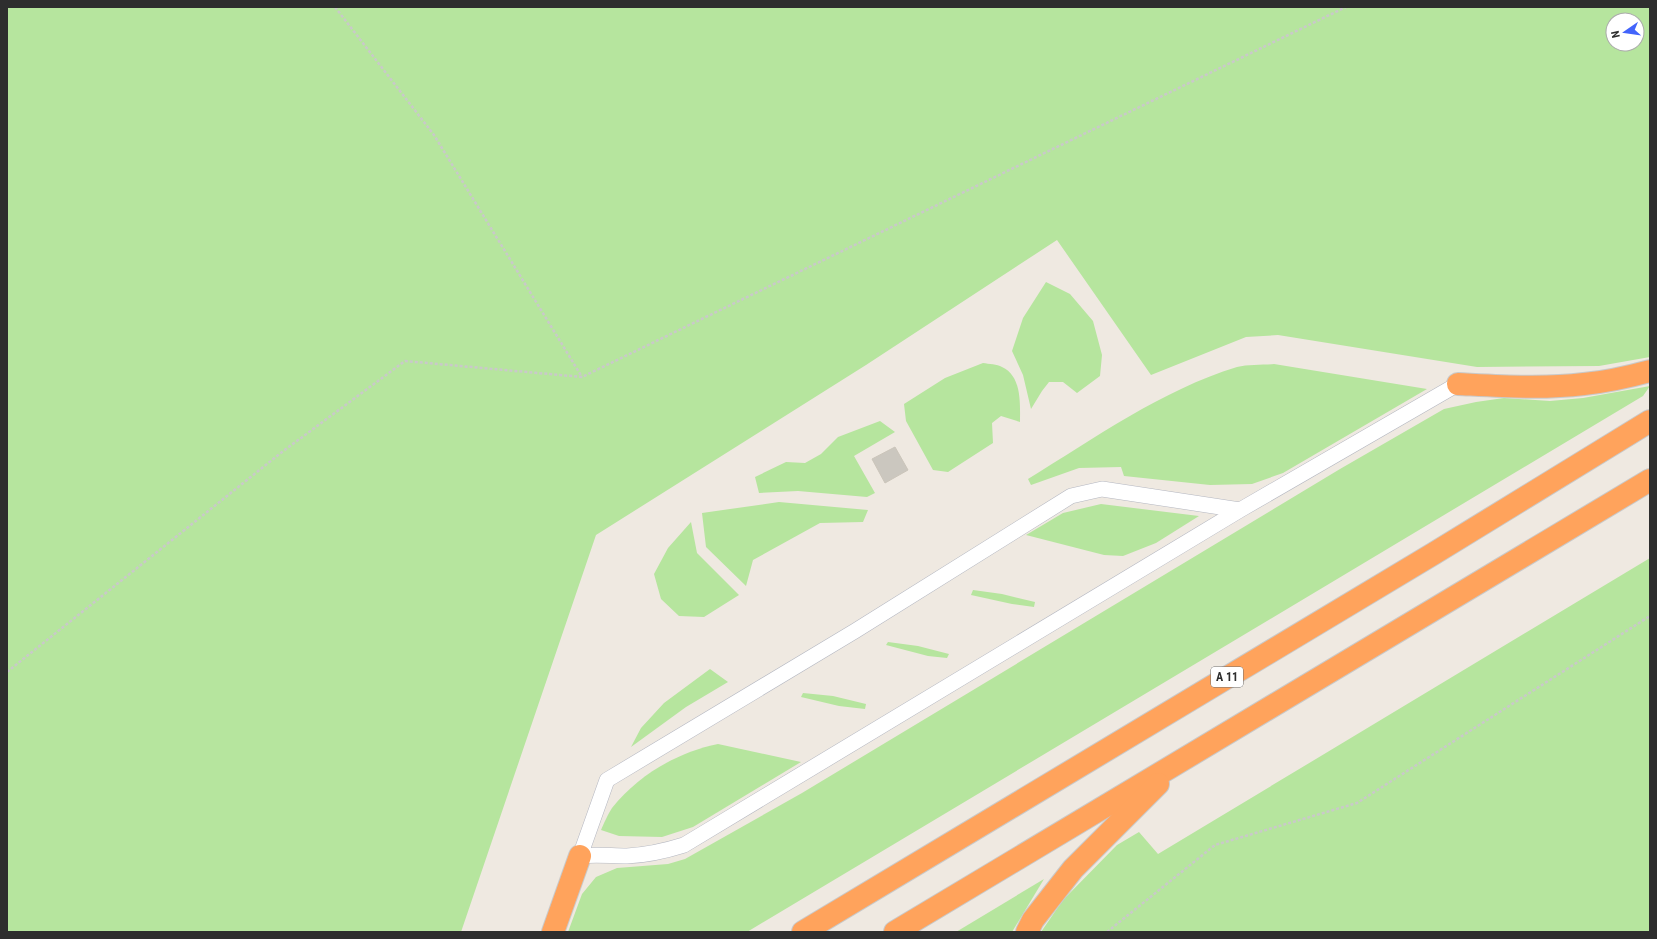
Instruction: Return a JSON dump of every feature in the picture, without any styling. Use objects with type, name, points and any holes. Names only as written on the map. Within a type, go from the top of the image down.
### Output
[{"type":"highway","points":[[1458,384],[1511,386],[1584,384],[1627,377],[1650,371]]},
{"type":"highway","name":"A 11","points":[[803,932],[1433,554],[1650,421]]},
{"type":"highway","points":[[895,932],[1650,480]]},
{"type":"highway","points":[[1028,932],[1033,920],[1073,869],[1185,758]]},
{"type":"highway","points":[[553,932],[580,856]]},
{"type":"lane","points":[[1240,510],[1102,489],[1071,496],[856,631],[607,780],[580,856],[598,854],[626,856],[661,852],[684,845],[1240,510],[1458,384]]},
{"type":"path","points":[[335,7],[434,135],[582,377]]},
{"type":"path","points":[[7,672],[282,452],[405,361],[582,377],[1346,7]]},
{"type":"path","points":[[1107,932],[1215,844],[1357,803],[1650,616]]},
{"type":"green space","points":[[7,7],[1650,7],[1650,357],[1599,366],[1477,367],[1278,335],[1246,337],[1151,375],[1057,240],[866,365],[596,535],[461,932],[7,932]]},
{"type":"green space","points":[[1046,282],[1070,294],[1093,321],[1102,355],[1100,376],[1077,393],[1063,382],[1049,382],[1031,409],[1023,375],[1012,351],[1023,318]]},
{"type":"green space","points":[[983,363],[1000,366],[1009,371],[1013,377],[1020,399],[1020,422],[1001,416],[992,423],[993,443],[948,472],[933,470],[906,421],[904,404],[945,378]]},
{"type":"green space","points":[[1274,364],[1427,389],[1283,473],[1252,484],[1210,485],[1124,476],[1121,467],[1079,468],[1031,485],[1028,479],[1130,416],[1182,388],[1237,367]]},
{"type":"green space","points":[[1650,386],[1643,396],[747,932],[568,932],[582,894],[596,877],[617,868],[668,864],[685,859],[802,793],[1340,469],[1444,409],[1504,398],[1550,401],[1583,398]]},
{"type":"green space","points":[[880,421],[895,432],[854,456],[875,493],[867,497],[798,491],[759,493],[755,477],[786,462],[805,463],[821,454],[838,437]]},
{"type":"green space","points":[[779,502],[868,510],[863,522],[820,523],[753,560],[746,586],[706,547],[702,513]]},
{"type":"green space","points":[[1101,504],[1199,516],[1156,543],[1123,556],[1104,555],[1026,535],[1063,513]]},
{"type":"green space","points":[[691,522],[697,553],[739,595],[704,617],[679,616],[661,599],[654,574],[668,548]]},
{"type":"green space","points":[[1650,558],[1650,932],[1041,932],[1063,900],[1117,845],[1139,832],[1158,854]]},
{"type":"green space","points":[[973,590],[1002,594],[1035,602],[1034,607],[971,595]]},
{"type":"green space","points":[[888,642],[918,646],[949,654],[947,658],[928,656],[886,645]]},
{"type":"green space","points":[[710,669],[728,682],[686,707],[631,747],[641,728],[664,703]]},
{"type":"green space","points":[[803,693],[833,696],[866,704],[865,709],[839,706],[801,697]]},
{"type":"green space","points":[[718,744],[801,762],[693,827],[662,837],[619,836],[601,830],[612,808],[622,796],[646,775],[674,759]]},
{"type":"green space","points":[[1044,879],[1012,932],[956,932]]},
{"type":"building","points":[[895,447],[908,470],[885,483],[872,459]]}]
